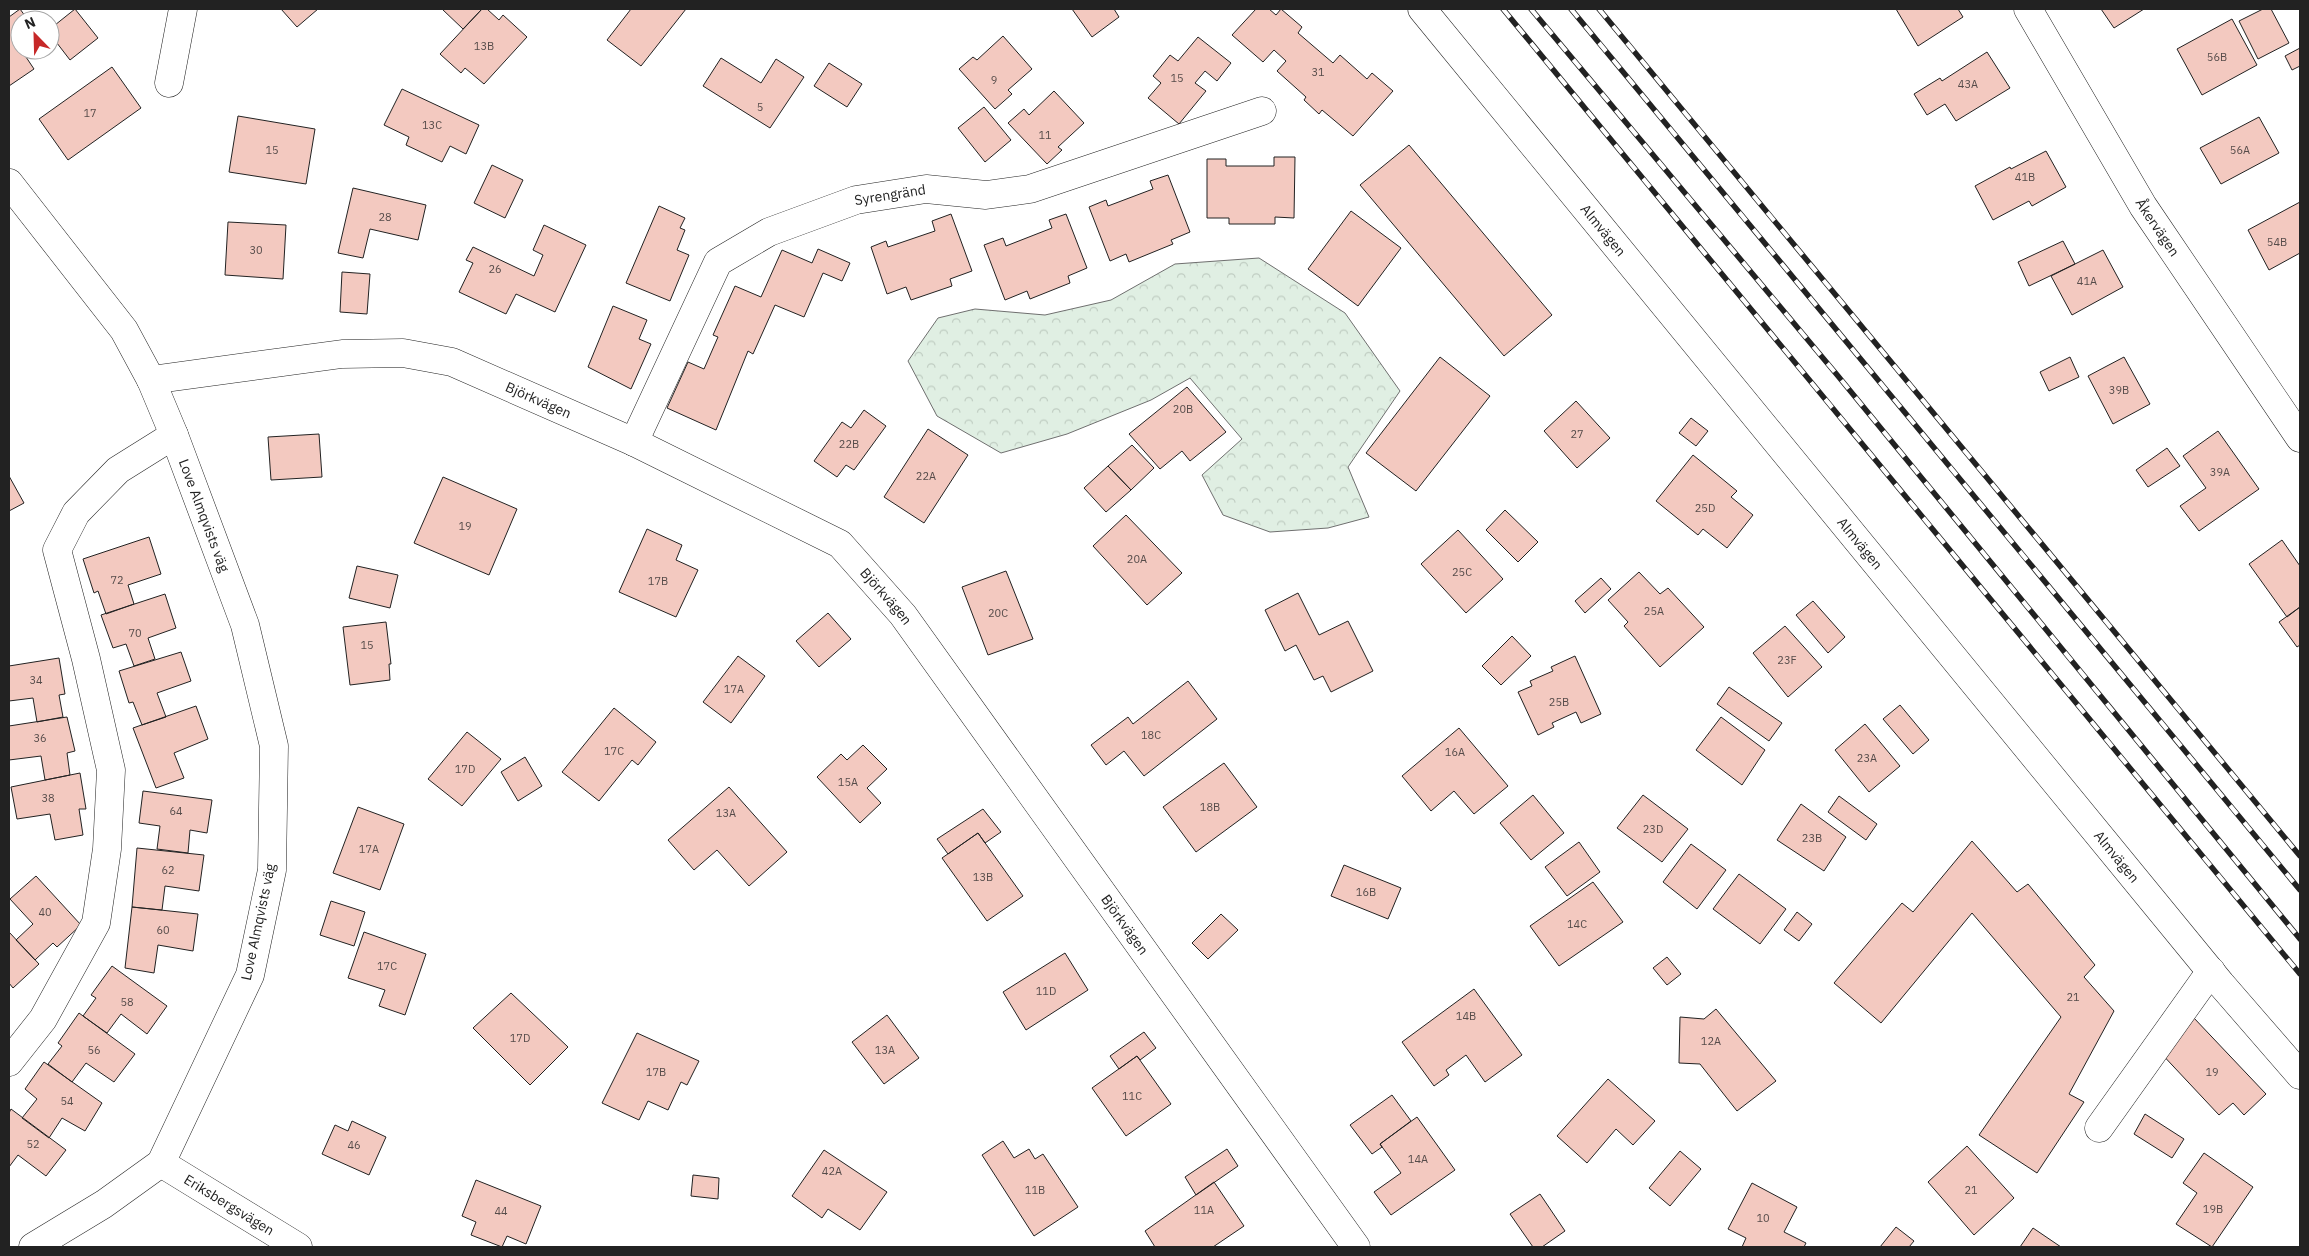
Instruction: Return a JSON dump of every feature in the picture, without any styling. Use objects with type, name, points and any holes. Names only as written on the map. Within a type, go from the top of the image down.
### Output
[{"type":"street","points":[[169,83],[183,9]]},
{"type":"street","name":"Almvägen","points":[[1422,9],[2211,971],[2300,1075]]},
{"type":"street","name":"Åkervägen","points":[[2028,9],[2143,206],[2300,438]]},
{"type":"street","name":"Syrengränd","points":[[634,442],[718,262],[769,232],[856,200],[926,189],[986,195],[1030,190],[1262,111]]},
{"type":"street","name":"Love Almqvists väg","points":[[9,183],[124,330],[151,380],[174,435],[245,625],[274,746],[272,870],[250,975],[161,1163],[104,1204],[33,1247]]},
{"type":"street","name":"Björkvägen","points":[[151,380],[342,354],[402,353],[452,362],[634,442],[840,544],[903,615],[1356,1247]]},
{"type":"street","points":[[9,1062],[43,1020],[96,923],[107,849],[111,770],[86,659],[57,550],[76,513],[118,470],[174,435]]},
{"type":"street","points":[[2100,1128],[2211,971]]},
{"type":"street","name":"Eriksbergsvägen","points":[[161,1163],[298,1247]]},
{"type":"green space","points":[[1259,258],[1345,313],[1400,391],[1348,467],[1369,517],[1328,528],[1270,532],[1223,515],[1202,475],[1242,439],[1190,378],[1151,400],[1067,434],[1001,453],[937,416],[908,361],[938,318],[975,309],[1045,315],[1111,300],[1175,264]]},
{"type":"building","points":[[75,9],[98,38],[70,60],[60,47],[60,21]]},
{"type":"building","points":[[281,9],[318,9],[297,27]]},
{"type":"building","points":[[442,9],[482,9],[463,29]]},
{"type":"building","points":[[482,9],[487,9],[499,20],[503,15],[527,37],[484,84],[465,68],[461,73],[440,54]]},
{"type":"building","points":[[631,9],[686,9],[641,66],[607,40]]},
{"type":"building","points":[[1072,9],[1114,9],[1119,17],[1092,37]]},
{"type":"building","points":[[1256,9],[1269,9],[1276,15],[1281,9],[1302,27],[1298,33],[1333,63],[1340,55],[1367,79],[1372,73],[1393,91],[1353,136],[1322,110],[1319,114],[1304,100],[1306,97],[1277,71],[1286,61],[1274,50],[1263,62],[1232,35]]},
{"type":"building","points":[[1896,9],[1958,9],[1963,17],[1918,46]]},
{"type":"building","points":[[2101,9],[2144,9],[2114,28]]},
{"type":"building","points":[[2263,9],[2271,9],[2289,43],[2258,59],[2239,21]]},
{"type":"building","points":[[9,17],[10,60],[28,60],[34,69],[9,86]]},
{"type":"building","points":[[2232,19],[2257,65],[2202,95],[2177,49]]},
{"type":"building","points":[[1003,36],[1032,69],[1008,90],[1012,94],[995,109],[959,69],[973,57],[977,60]]},
{"type":"building","points":[[1198,37],[1231,63],[1217,81],[1205,71],[1195,83],[1206,91],[1179,124],[1148,98],[1161,83],[1153,76],[1170,55],[1178,61]]},
{"type":"building","points":[[2300,48],[2300,66],[2292,70],[2285,56]]},
{"type":"building","points":[[1987,52],[2010,88],[1956,121],[1945,104],[1927,115],[1914,94],[1940,78],[1942,81]]},
{"type":"building","points":[[721,58],[761,83],[776,59],[804,77],[770,128],[703,86]]},
{"type":"building","points":[[829,63],[862,84],[847,107],[814,86]]},
{"type":"building","points":[[112,67],[141,108],[68,160],[39,119]]},
{"type":"building","points":[[402,89],[479,125],[466,154],[450,146],[442,162],[406,145],[409,137],[384,125]]},
{"type":"building","points":[[1054,91],[1084,123],[1058,147],[1062,150],[1047,164],[1008,123],[1024,109],[1029,115]]},
{"type":"building","points":[[984,107],[1011,140],[985,162],[958,128]]},
{"type":"building","points":[[238,116],[315,129],[306,184],[229,172]]},
{"type":"building","points":[[2259,117],[2279,153],[2221,184],[2200,148]]},
{"type":"building","points":[[1409,145],[1552,315],[1504,356],[1360,185]]},
{"type":"building","points":[[2046,151],[2066,187],[2032,206],[2029,201],[1993,220],[1975,186],[2010,167],[2011,169]]},
{"type":"building","points":[[1274,157],[1295,157],[1294,218],[1275,217],[1275,224],[1229,224],[1229,218],[1207,218],[1207,159],[1226,159],[1226,166],[1274,166]]},
{"type":"building","points":[[492,165],[523,180],[505,218],[474,203]]},
{"type":"building","points":[[1168,175],[1190,232],[1171,240],[1173,244],[1129,262],[1126,254],[1110,261],[1089,207],[1106,200],[1108,206],[1153,189],[1150,181]]},
{"type":"building","points":[[353,188],[426,205],[418,240],[370,229],[363,258],[338,253]]},
{"type":"building","points":[[2300,202],[2300,253],[2269,270],[2248,230]]},
{"type":"building","points":[[659,206],[685,218],[680,228],[685,230],[677,250],[689,255],[670,301],[626,283]]},
{"type":"building","points":[[1351,211],[1401,248],[1358,306],[1308,269]]},
{"type":"building","points":[[951,214],[972,271],[950,279],[952,286],[911,300],[906,287],[887,294],[871,247],[886,241],[888,247],[935,231],[932,221]]},
{"type":"building","points":[[1066,214],[1087,268],[1068,276],[1070,283],[1030,299],[1027,291],[1005,300],[984,245],[1003,238],[1006,246],[1052,228],[1049,220]]},
{"type":"building","points":[[228,222],[286,225],[283,279],[225,275]]},
{"type":"building","points":[[544,225],[586,245],[555,312],[516,294],[506,314],[459,292],[473,263],[466,260],[473,247],[534,276],[543,255],[533,250]]},
{"type":"building","points":[[2063,241],[2075,264],[2029,286],[2018,262]]},
{"type":"building","points":[[818,249],[850,263],[842,281],[823,273],[804,317],[775,305],[753,354],[748,351],[716,430],[667,408],[688,362],[704,369],[718,337],[713,335],[735,286],[761,297],[782,250],[812,263]]},
{"type":"building","points":[[2103,250],[2123,287],[2072,315],[2051,276]]},
{"type":"building","points":[[342,272],[370,274],[367,314],[340,312]]},
{"type":"building","points":[[613,306],[647,320],[639,339],[651,344],[631,389],[588,367]]},
{"type":"building","points":[[1440,357],[1490,396],[1416,491],[1366,453]]},
{"type":"building","points":[[2070,357],[2079,377],[2049,391],[2040,372]]},
{"type":"building","points":[[2124,357],[2150,404],[2113,424],[2088,376]]},
{"type":"building","points":[[1187,387],[1226,432],[1190,461],[1182,451],[1160,469],[1129,434]]},
{"type":"building","points":[[1576,401],[1610,438],[1577,468],[1544,431]]},
{"type":"building","points":[[864,410],[886,426],[854,470],[846,465],[837,477],[814,461],[842,422],[851,428]]},
{"type":"building","points":[[1691,418],[1708,431],[1696,446],[1679,433]]},
{"type":"building","points":[[928,429],[968,455],[924,523],[884,497]]},
{"type":"building","points":[[2218,431],[2259,489],[2199,531],[2180,506],[2206,488],[2183,456]]},
{"type":"building","points":[[319,434],[322,477],[271,480],[268,437]]},
{"type":"building","points":[[1132,445],[1154,468],[1131,490],[1108,466]]},
{"type":"building","points":[[2167,448],[2180,466],[2148,487],[2136,470]]},
{"type":"building","points":[[1693,455],[1737,491],[1731,497],[1753,515],[1727,548],[1703,529],[1698,535],[1656,501]]},
{"type":"building","points":[[1108,466],[1131,490],[1106,512],[1084,488]]},
{"type":"building","points":[[9,476],[24,503],[9,511]]},
{"type":"building","points":[[443,477],[517,509],[489,575],[414,543]]},
{"type":"building","points":[[1505,510],[1538,542],[1518,562],[1486,530]]},
{"type":"building","points":[[1126,515],[1182,573],[1147,605],[1093,546]]},
{"type":"building","points":[[647,529],[682,545],[676,560],[698,570],[676,617],[619,592]]},
{"type":"building","points":[[1458,530],[1503,579],[1466,613],[1421,564]]},
{"type":"building","points":[[149,537],[161,574],[128,585],[134,604],[106,614],[98,591],[94,593],[83,559]]},
{"type":"building","points":[[2282,540],[2300,566],[2300,607],[2287,617],[2249,564]]},
{"type":"building","points":[[357,566],[398,575],[390,608],[349,598]]},
{"type":"building","points":[[1006,571],[1033,639],[988,655],[962,587]]},
{"type":"building","points":[[1639,572],[1660,594],[1668,588],[1704,627],[1660,667],[1624,626],[1628,622],[1608,600]]},
{"type":"building","points":[[1601,578],[1611,589],[1585,613],[1575,601]]},
{"type":"building","points":[[1298,593],[1319,635],[1348,621],[1373,671],[1331,692],[1323,676],[1314,680],[1296,645],[1285,651],[1265,610]]},
{"type":"building","points":[[165,594],[176,628],[148,638],[155,659],[134,666],[126,644],[113,648],[101,615]]},
{"type":"building","points":[[1813,601],[1845,637],[1828,653],[1796,615]]},
{"type":"building","points":[[2300,607],[2300,645],[2297,647],[2279,622]]},
{"type":"building","points":[[828,613],[851,639],[819,667],[796,641]]},
{"type":"building","points":[[386,622],[391,664],[389,664],[390,680],[350,685],[343,627]]},
{"type":"building","points":[[1785,626],[1822,667],[1788,697],[1753,653]]},
{"type":"building","points":[[1512,636],[1531,656],[1501,685],[1482,666]]},
{"type":"building","points":[[181,652],[191,681],[157,693],[166,717],[142,725],[133,702],[129,703],[119,671]]},
{"type":"building","points":[[738,656],[765,676],[731,723],[703,702]]},
{"type":"building","points":[[1575,656],[1601,714],[1581,723],[1576,712],[1552,723],[1554,727],[1538,735],[1518,692],[1532,686],[1530,681],[1553,671],[1551,667]]},
{"type":"building","points":[[59,658],[65,694],[59,695],[63,717],[37,722],[33,698],[9,701],[9,666]]},
{"type":"building","points":[[1188,681],[1217,719],[1144,776],[1124,751],[1106,765],[1091,745],[1128,717],[1133,724]]},
{"type":"building","points":[[1729,687],[1782,723],[1769,741],[1717,704]]},
{"type":"building","points":[[1900,705],[1929,740],[1913,754],[1883,719]]},
{"type":"building","points":[[196,706],[208,739],[174,753],[184,778],[156,788],[133,728]]},
{"type":"building","points":[[614,708],[656,742],[638,765],[632,760],[599,801],[562,772]]},
{"type":"building","points":[[67,717],[75,751],[67,753],[70,775],[45,780],[41,756],[9,760],[9,726]]},
{"type":"building","points":[[1721,717],[1765,750],[1742,785],[1696,750]]},
{"type":"building","points":[[1865,724],[1900,766],[1869,792],[1835,750]]},
{"type":"building","points":[[1459,728],[1508,786],[1474,814],[1454,791],[1431,811],[1402,776]]},
{"type":"building","points":[[467,732],[501,759],[462,806],[428,779]]},
{"type":"building","points":[[863,745],[887,769],[867,788],[881,803],[860,823],[817,777],[841,754],[847,760]]},
{"type":"building","points":[[525,757],[542,786],[518,801],[501,772]]},
{"type":"building","points":[[1224,763],[1257,807],[1196,852],[1163,807]]},
{"type":"building","points":[[80,773],[86,809],[79,809],[83,835],[55,840],[50,814],[17,819],[11,787]]},
{"type":"building","points":[[729,787],[787,852],[749,886],[717,850],[694,870],[668,840]]},
{"type":"building","points":[[143,791],[212,800],[207,833],[190,830],[188,853],[157,849],[160,826],[139,823]]},
{"type":"building","points":[[1533,795],[1564,833],[1531,860],[1500,823]]},
{"type":"building","points":[[1643,795],[1688,829],[1662,862],[1617,828]]},
{"type":"building","points":[[1839,796],[1877,824],[1866,840],[1828,812]]},
{"type":"building","points":[[1801,804],[1846,837],[1824,871],[1777,840]]},
{"type":"building","points":[[358,807],[404,824],[380,890],[333,873]]},
{"type":"building","points":[[983,809],[1001,832],[985,843],[978,833],[948,854],[937,839]]},
{"type":"building","points":[[978,833],[1023,896],[987,921],[942,858]]},
{"type":"building","points":[[1972,841],[2017,892],[2028,884],[2095,965],[2084,977],[2114,1011],[2069,1094],[2084,1102],[2037,1173],[1979,1135],[2061,1017],[1972,913],[1881,1023],[1834,983],[1902,903],[1913,912]]},
{"type":"building","points":[[1579,842],[1600,872],[1567,896],[1545,867]]},
{"type":"building","points":[[1691,844],[1726,870],[1697,909],[1663,882]]},
{"type":"building","points":[[137,848],[204,855],[199,891],[165,886],[162,910],[132,907]]},
{"type":"building","points":[[1344,865],[1401,888],[1388,919],[1331,896]]},
{"type":"building","points":[[1739,874],[1786,909],[1760,944],[1713,909]]},
{"type":"building","points":[[36,876],[81,925],[57,947],[53,943],[35,960],[16,940],[33,924],[10,899]]},
{"type":"building","points":[[1593,882],[1623,922],[1559,966],[1530,926]]},
{"type":"building","points":[[331,901],[365,912],[354,946],[320,935]]},
{"type":"building","points":[[132,907],[198,914],[193,951],[158,945],[154,973],[125,968]]},
{"type":"building","points":[[1797,912],[1812,924],[1799,941],[1784,930]]},
{"type":"building","points":[[1221,914],[1238,930],[1208,959],[1192,943]]},
{"type":"building","points":[[9,932],[39,964],[13,988],[9,983]]},
{"type":"building","points":[[364,932],[426,954],[405,1015],[379,1006],[385,990],[348,978]]},
{"type":"building","points":[[1065,953],[1088,990],[1026,1030],[1003,992]]},
{"type":"building","points":[[1667,957],[1681,974],[1667,985],[1653,968]]},
{"type":"building","points":[[112,966],[167,1006],[147,1034],[121,1014],[107,1033],[83,1016],[96,998],[91,995]]},
{"type":"building","points":[[1474,989],[1522,1055],[1485,1082],[1466,1055],[1446,1070],[1449,1075],[1434,1086],[1402,1042]]},
{"type":"building","points":[[511,993],[568,1047],[530,1085],[473,1028]]},
{"type":"building","points":[[1716,1009],[1776,1081],[1737,1111],[1700,1064],[1679,1063],[1680,1017],[1704,1019]]},
{"type":"building","points":[[79,1013],[135,1054],[114,1082],[86,1063],[72,1082],[48,1064],[62,1046],[58,1043]]},
{"type":"building","points":[[887,1015],[919,1058],[884,1084],[852,1042]]},
{"type":"building","points":[[2193,1017],[2266,1094],[2244,1115],[2233,1103],[2219,1115],[2158,1050]]},
{"type":"building","points":[[1144,1032],[1156,1048],[1140,1060],[1137,1056],[1119,1069],[1110,1056]]},
{"type":"building","points":[[637,1033],[699,1061],[687,1085],[681,1082],[668,1110],[648,1101],[639,1120],[602,1103]]},
{"type":"building","points":[[1137,1056],[1171,1104],[1126,1136],[1092,1088]]},
{"type":"building","points":[[44,1062],[102,1103],[85,1131],[62,1118],[49,1138],[22,1118],[37,1099],[25,1089]]},
{"type":"building","points":[[1608,1079],[1655,1121],[1633,1145],[1616,1129],[1587,1163],[1557,1136]]},
{"type":"building","points":[[1392,1095],[1411,1121],[1380,1144],[1382,1147],[1372,1154],[1350,1125]]},
{"type":"building","points":[[11,1109],[66,1150],[46,1176],[18,1155],[9,1167],[9,1113]]},
{"type":"building","points":[[2145,1114],[2184,1139],[2172,1158],[2134,1134]]},
{"type":"building","points":[[1417,1117],[1455,1170],[1391,1215],[1374,1192],[1401,1173],[1380,1144]]},
{"type":"building","points":[[352,1121],[386,1137],[369,1175],[322,1154],[335,1125],[348,1131]]},
{"type":"building","points":[[1003,1141],[1014,1158],[1029,1149],[1035,1159],[1043,1154],[1078,1207],[1034,1236],[982,1155]]},
{"type":"building","points":[[1967,1146],[2014,1198],[1974,1235],[1928,1182]]},
{"type":"building","points":[[1227,1149],[1238,1166],[1196,1195],[1185,1177]]},
{"type":"building","points":[[824,1150],[887,1192],[860,1230],[828,1209],[822,1218],[792,1196]]},
{"type":"building","points":[[1680,1151],[1701,1169],[1670,1206],[1649,1188]]},
{"type":"building","points":[[2204,1153],[2253,1187],[2212,1247],[2176,1224],[2197,1193],[2183,1183]]},
{"type":"building","points":[[693,1175],[719,1178],[718,1199],[691,1196]]},
{"type":"building","points":[[476,1180],[541,1206],[526,1244],[507,1236],[502,1247],[471,1235],[476,1222],[462,1216]]},
{"type":"building","points":[[1214,1182],[1244,1226],[1213,1247],[1155,1247],[1145,1231]]},
{"type":"building","points":[[1752,1183],[1797,1207],[1784,1232],[1806,1243],[1804,1247],[1742,1247],[1746,1238],[1728,1229]]},
{"type":"building","points":[[1540,1194],[1565,1231],[1542,1247],[1533,1247],[1510,1214]]},
{"type":"building","points":[[1896,1227],[1914,1241],[1909,1247],[1880,1247]]},
{"type":"building","points":[[2033,1228],[2061,1247],[2020,1247]]},
{"type":"railway","points":[[1503,9],[2300,974]]},
{"type":"railway","points":[[1531,9],[1838,376],[2300,939]]},
{"type":"railway","points":[[1571,9],[2300,890]]},
{"type":"railway","points":[[1599,9],[2300,856]]}]
